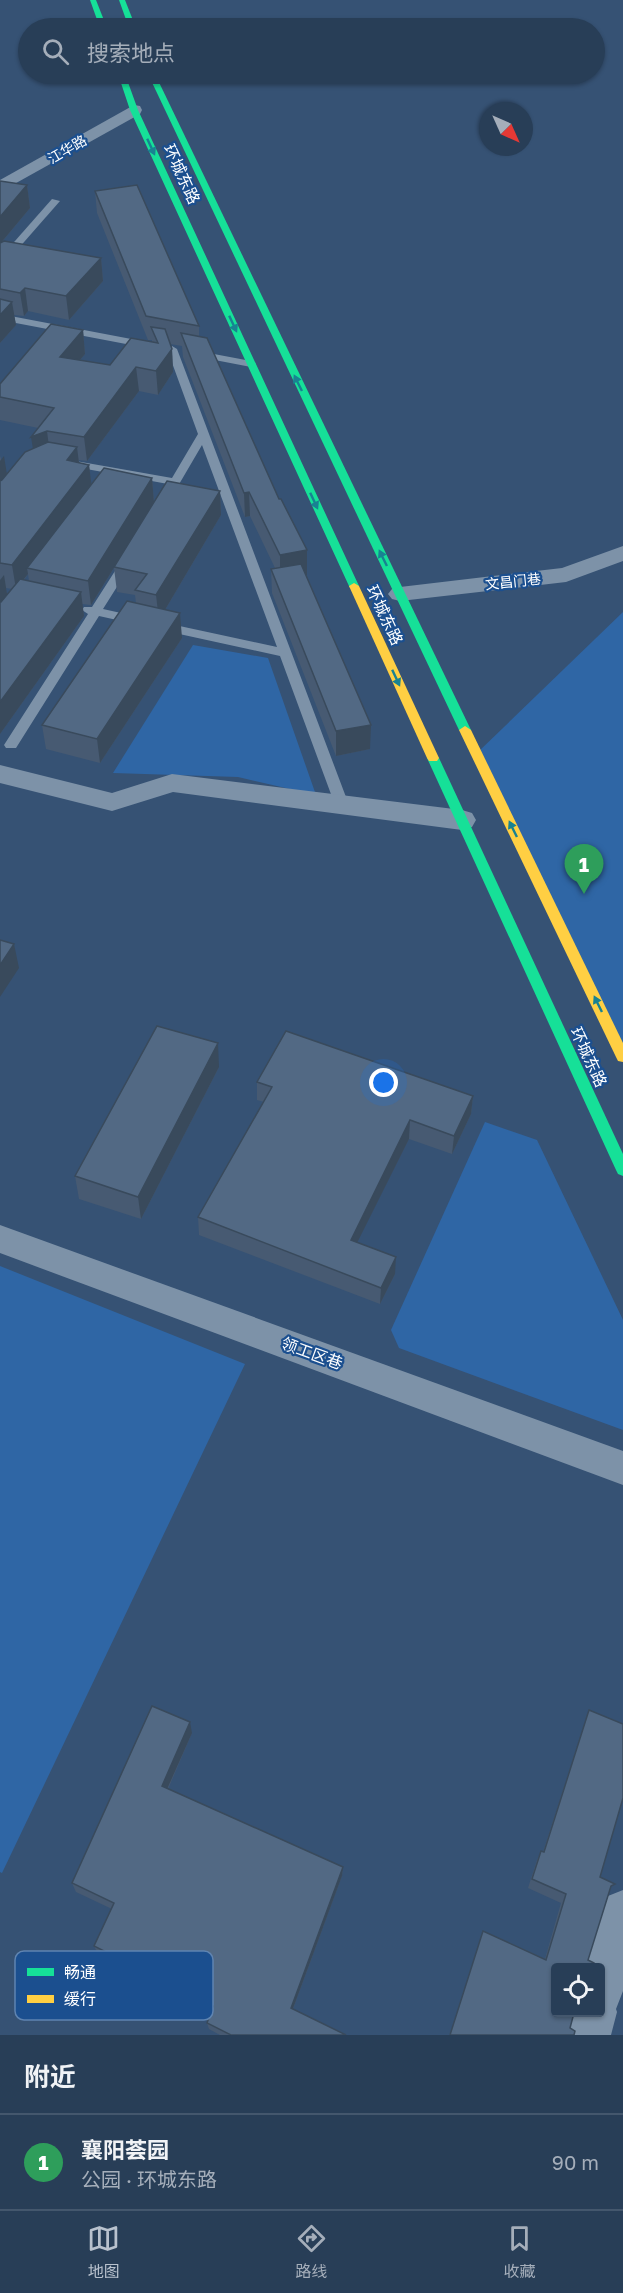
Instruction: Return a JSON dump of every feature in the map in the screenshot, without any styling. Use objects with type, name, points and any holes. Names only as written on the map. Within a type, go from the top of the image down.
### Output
[{"type":"main road","points":[[93,0],[100,18]]},
{"type":"main road","points":[[122,0],[130,18]]},
{"type":"main road","name":"环城东路","points":[[125,84],[134,110],[623,1170]]},
{"type":"main road","name":"环城东路","points":[[156,84],[623,1057]]},
{"type":"street","name":"江华路","points":[[0,188],[134,110]]},
{"type":"street","name":"文昌门巷","points":[[400,594],[566,575],[623,553]]},
{"type":"street","points":[[0,774],[112,802],[172,783],[462,820]]},
{"type":"street","name":"领工区巷","points":[[0,1239],[623,1468]]},
{"type":"street","points":[[605,1976],[623,1911]]},
{"type":"street","points":[[589,2035],[594,2017]]},
{"type":"lane","points":[[0,264],[55,201]]},
{"type":"lane","points":[[0,317],[251,364]]},
{"type":"lane","points":[[182,351],[203,435],[342,805]]},
{"type":"lane","points":[[157,512],[203,435]]},
{"type":"lane","points":[[60,462],[111,476],[175,482]]},
{"type":"lane","points":[[11,746],[132,552]]},
{"type":"lane","points":[[74,608],[285,653]]},
{"type":"shaded area","points":[[623,612],[623,1057],[477,753]]},
{"type":"shaded area","points":[[193,645],[268,658],[316,795],[238,777],[113,773]]},
{"type":"shaded area","points":[[485,1122],[537,1140],[623,1320],[623,1430],[399,1348],[391,1330]]},
{"type":"shaded area","points":[[0,1266],[245,1364],[2,1873],[0,1872]]},
{"type":"building","points":[[0,181],[27,185],[0,217]]},
{"type":"building","points":[[137,185],[199,326],[146,316],[95,191]]},
{"type":"building","points":[[4,241],[101,258],[66,296],[25,288],[20,293],[0,289],[0,243]]},
{"type":"building","points":[[0,299],[12,302],[0,315]]},
{"type":"building","points":[[51,324],[83,330],[60,357],[110,365],[131,338],[158,343],[151,327],[165,329],[172,349],[156,371],[136,367],[84,437],[47,431],[31,437],[54,408],[0,397],[0,384]]},
{"type":"building","points":[[181,333],[207,338],[279,499],[307,550],[280,555],[249,492],[244,493]]},
{"type":"building","points":[[48,442],[77,447],[67,460],[89,465],[12,565],[0,563],[0,481],[25,452]]},
{"type":"building","points":[[104,468],[152,478],[88,581],[27,568]]},
{"type":"building","points":[[167,481],[220,491],[156,595],[135,590],[147,574],[114,567]]},
{"type":"building","points":[[301,564],[371,725],[336,731],[271,569]]},
{"type":"building","points":[[20,579],[81,592],[0,702],[0,602]]},
{"type":"building","points":[[127,601],[180,613],[97,739],[42,725]]},
{"type":"building","points":[[0,940],[14,944],[0,965]]},
{"type":"building","points":[[157,1026],[218,1043],[138,1197],[75,1176]]},
{"type":"building","points":[[286,1031],[473,1096],[454,1136],[410,1120],[351,1240],[396,1257],[381,1288],[198,1217],[272,1087],[257,1082]]},
{"type":"building","points":[[152,1706],[190,1722],[162,1786],[343,1867],[291,2008],[346,2035],[231,2035],[207,2023],[208,2020],[213,2020],[213,1951],[104,1951],[94,1946],[114,1903],[72,1883]]},
{"type":"building","points":[[589,1710],[623,1724],[623,1798],[600,1877],[615,1884],[611,1886],[588,1960],[594,1963],[551,1963],[551,2017],[573,2017],[570,2028],[575,2031],[574,2035],[450,2035],[483,1931],[546,1960],[566,1894],[532,1879],[541,1851],[544,1852]]},
{"type":"traffic: fast","points":[[93,0],[100,18]]},
{"type":"traffic: fast","points":[[122,0],[129,18]]},
{"type":"traffic: fast","points":[[125,84],[134,110],[354,586]]},
{"type":"traffic: fast","points":[[156,84],[465,730]]},
{"type":"traffic: fast","points":[[433,758],[623,1170]]},
{"type":"traffic: slow","points":[[354,586],[433,758]]},
{"type":"traffic: slow","points":[[465,730],[623,1057]]},
{"type":"place","name":"襄阳荟园","points":[[584,894]]}]
